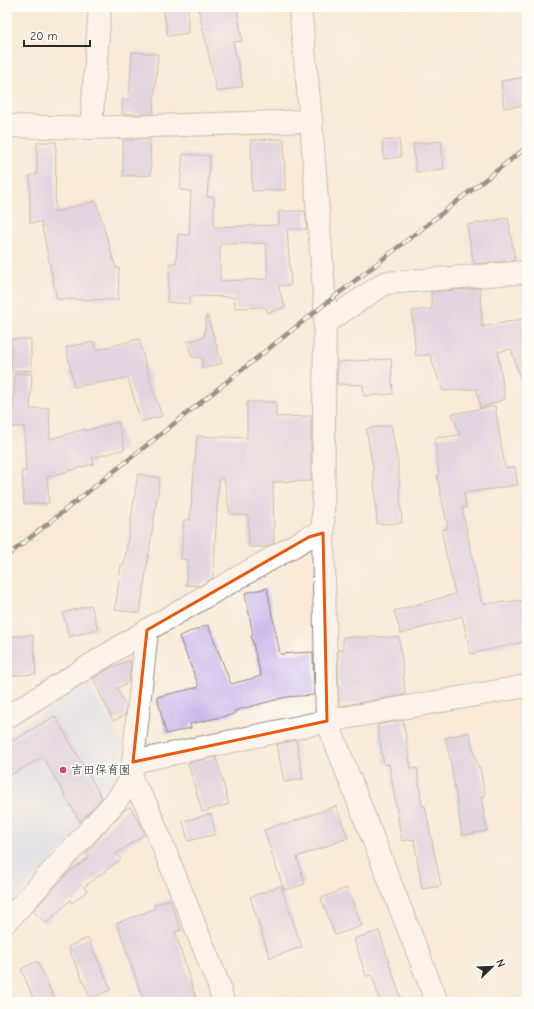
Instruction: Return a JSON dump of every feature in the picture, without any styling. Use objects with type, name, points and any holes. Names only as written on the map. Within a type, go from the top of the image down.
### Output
[{"type":"street","points":[[91,128],[100,7]]},
{"type":"street","points":[[300,7],[311,121],[326,323],[323,533],[327,721],[437,1002]]},
{"type":"street","points":[[7,126],[91,128],[311,121]]},
{"type":"street","points":[[326,323],[385,284],[527,272]]},
{"type":"street","points":[[7,717],[147,630],[309,536],[323,533]]},
{"type":"street","points":[[7,921],[116,801],[132,771],[147,630]]},
{"type":"street","points":[[132,771],[327,721],[527,686]]},
{"type":"street","points":[[132,771],[219,986],[223,1002]]},
{"type":"highlighted area","points":[[323,533],[327,721],[133,762],[147,630],[309,537]]},
{"type":"shaded area","name":"吉田保育園","points":[[87,682],[123,745],[114,794],[11,904],[7,897],[7,737]]},
{"type":"building","points":[[163,7],[188,7],[188,33],[168,36]]},
{"type":"building","points":[[198,7],[237,7],[242,41],[233,42],[243,86],[217,92]]},
{"type":"building","points":[[132,52],[158,54],[153,114],[122,114],[122,100],[129,100]]},
{"type":"building","points":[[527,77],[527,105],[504,108],[501,81]]},
{"type":"building","points":[[150,139],[151,175],[123,176],[123,140]]},
{"type":"building","points":[[284,139],[285,190],[252,191],[251,140]]},
{"type":"building","points":[[399,139],[401,157],[384,159],[382,141]]},
{"type":"building","points":[[441,141],[444,169],[416,172],[413,144]]},
{"type":"building","points":[[37,142],[56,142],[55,212],[96,201],[116,268],[119,268],[118,300],[57,299],[41,222],[30,223],[30,175],[37,175]]},
{"type":"building","points":[[183,154],[210,156],[207,197],[214,197],[214,227],[279,225],[279,211],[305,211],[307,229],[287,229],[291,285],[278,286],[285,307],[268,313],[265,307],[235,308],[234,297],[190,296],[190,304],[167,302],[170,263],[176,263],[178,234],[189,235],[191,191],[180,190]],"holes":[[[266,243],[268,279],[220,281],[220,244]]]},
{"type":"building","points":[[508,218],[515,260],[474,264],[467,225]]},
{"type":"building","points":[[480,288],[482,327],[523,319],[527,340],[527,386],[523,386],[511,349],[498,352],[505,399],[480,408],[477,389],[443,391],[430,355],[416,356],[412,311],[432,309],[431,292]]},
{"type":"building","points":[[206,316],[222,363],[202,369],[203,358],[192,357],[187,342],[204,337]]},
{"type":"building","points":[[11,339],[31,339],[31,371],[11,370]]},
{"type":"building","points":[[139,339],[150,381],[162,416],[141,422],[128,378],[74,387],[66,347],[94,342],[96,350]]},
{"type":"building","points":[[391,359],[393,394],[364,396],[363,385],[337,384],[337,362]]},
{"type":"building","points":[[15,373],[32,374],[30,409],[49,408],[50,439],[85,429],[85,431],[118,422],[125,449],[92,458],[94,464],[47,477],[49,503],[24,504],[22,471],[26,471],[24,427],[7,427],[7,409],[13,410]]},
{"type":"building","points":[[247,402],[276,402],[276,417],[311,416],[311,481],[273,482],[274,542],[267,547],[249,547],[248,516],[230,514],[224,478],[219,478],[213,578],[199,586],[186,585],[188,560],[181,559],[184,520],[190,520],[197,436],[247,438]]},
{"type":"building","points":[[495,406],[505,468],[515,467],[518,485],[464,493],[466,507],[462,508],[482,604],[527,600],[527,641],[471,654],[462,616],[401,634],[394,611],[455,594],[441,530],[448,528],[437,476],[439,475],[435,438],[460,435],[452,414]]},
{"type":"building","points":[[391,425],[398,463],[402,523],[377,524],[373,468],[366,429]]},
{"type":"building","points":[[138,474],[160,478],[140,613],[115,610],[121,565],[124,565]]},
{"type":"building","points":[[267,588],[280,654],[313,652],[314,695],[286,697],[234,711],[235,714],[190,724],[191,728],[166,734],[157,697],[199,687],[179,636],[208,625],[231,684],[261,676],[251,636],[253,635],[245,593]]},
{"type":"building","points":[[91,605],[98,629],[69,637],[63,613]]},
{"type":"building","points":[[33,635],[36,674],[7,676],[7,637]]},
{"type":"building","points":[[343,637],[399,637],[405,695],[339,706],[338,650],[343,650]]},
{"type":"building","points":[[129,660],[131,665],[129,682],[117,688],[126,706],[125,715],[113,721],[93,678],[108,669]]},
{"type":"building","points":[[55,716],[102,798],[80,822],[43,757],[7,777],[7,744]]},
{"type":"building","points":[[403,720],[411,769],[417,768],[422,806],[425,806],[441,886],[422,889],[414,839],[402,841],[389,764],[384,765],[377,725]]},
{"type":"building","points":[[469,732],[478,767],[480,767],[485,796],[481,797],[487,831],[462,835],[451,763],[445,738]]},
{"type":"building","points":[[296,740],[303,779],[284,782],[277,744]]},
{"type":"building","points":[[216,757],[229,804],[202,812],[188,763]]},
{"type":"building","points":[[336,806],[348,838],[297,857],[305,884],[284,890],[264,830],[283,823],[284,825]]},
{"type":"building","points":[[130,807],[145,834],[116,854],[121,859],[84,887],[87,891],[72,903],[70,900],[46,924],[33,911],[66,875],[89,857],[86,853],[123,811]]},
{"type":"building","points":[[211,814],[216,834],[188,841],[183,821]]},
{"type":"building","points":[[281,886],[302,947],[270,958],[250,897]]},
{"type":"building","points":[[347,888],[362,926],[335,935],[321,898]]},
{"type":"building","points":[[170,899],[181,930],[175,932],[197,1002],[144,1002],[117,923],[155,909],[154,905]]},
{"type":"building","points":[[379,931],[402,1002],[380,1002],[372,975],[366,976],[354,939]]},
{"type":"building","points":[[88,938],[111,989],[91,999],[68,947]]},
{"type":"building","points":[[37,961],[56,1002],[35,1002],[21,969]]},
{"type":"railway","points":[[7,556],[325,304],[527,147]]},
{"type":"place","name":"吉田保育園","points":[[63,770]]}]
